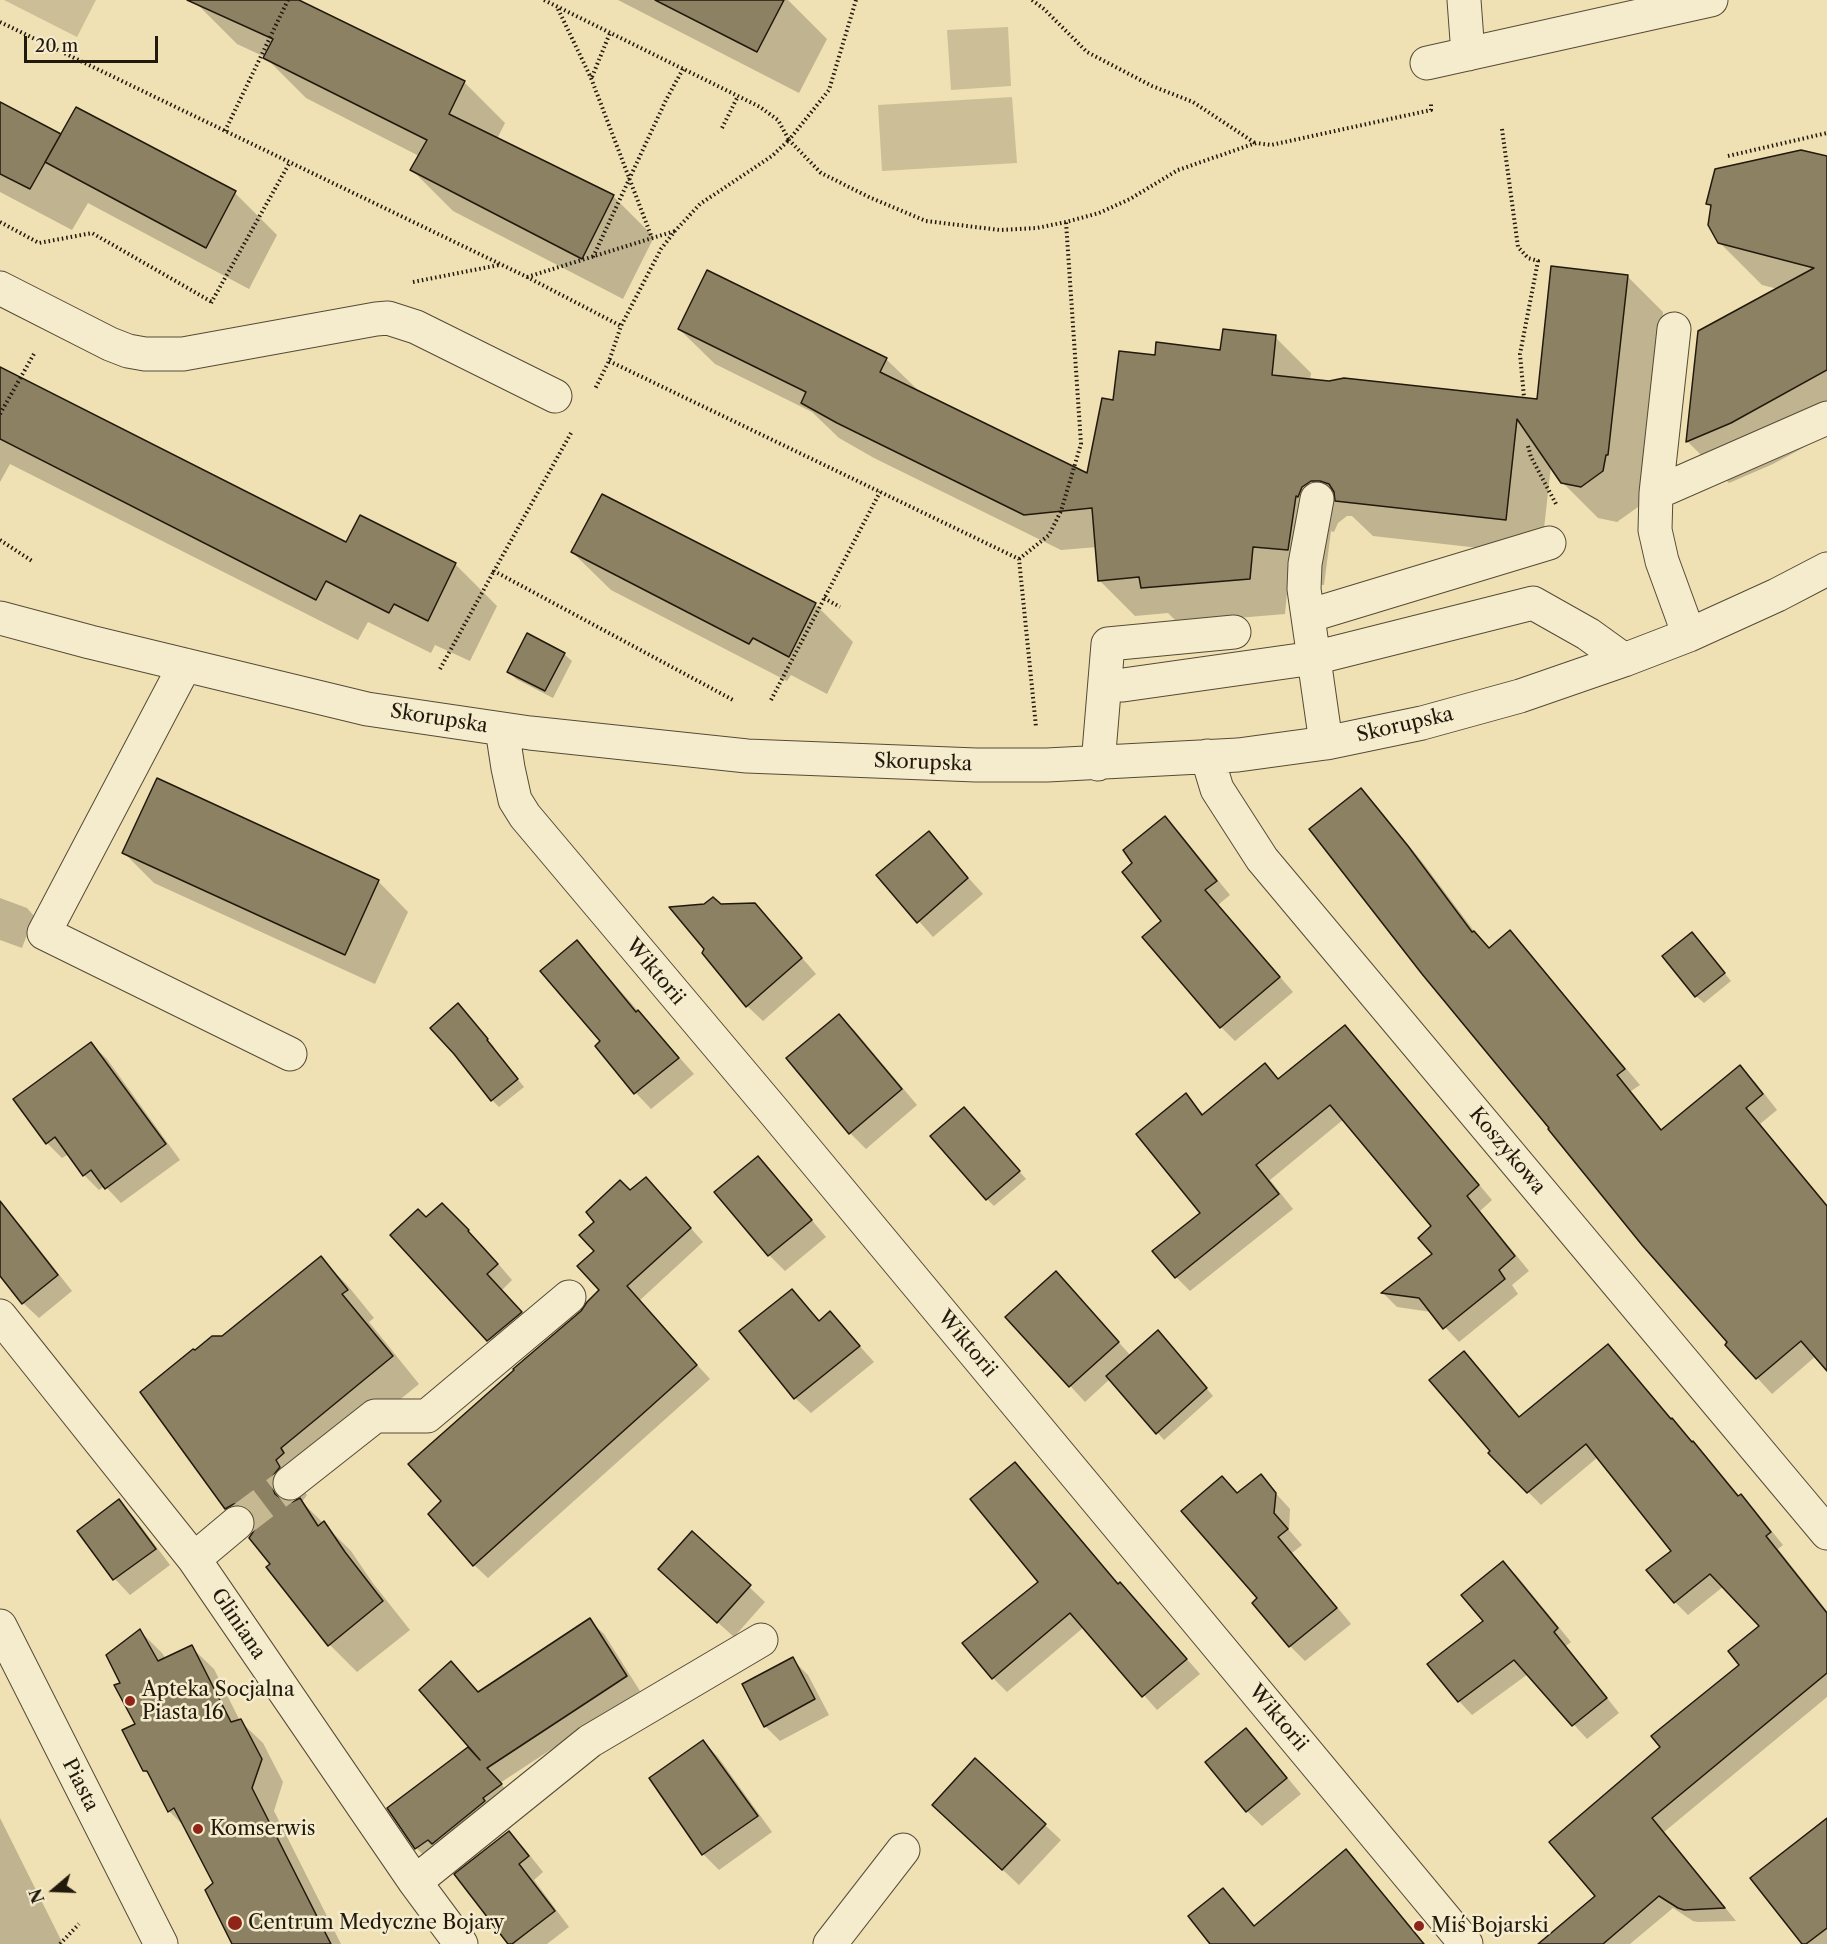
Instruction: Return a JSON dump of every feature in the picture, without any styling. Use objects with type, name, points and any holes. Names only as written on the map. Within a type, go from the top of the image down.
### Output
[{"type":"street","points":[[1464,0],[1468,54]]},
{"type":"street","points":[[1427,63],[1711,0]]},
{"type":"street","points":[[0,288],[110,344],[145,354],[183,354],[388,318],[416,327],[555,396]]},
{"type":"street","points":[[1674,329],[1656,493],[1655,530],[1662,561],[1689,635]]},
{"type":"street","points":[[1656,493],[1827,418]]},
{"type":"street","points":[[1317,499],[1305,564],[1304,589],[1326,743]]},
{"type":"street","points":[[1308,616],[1549,543]]},
{"type":"street","name":"Skorupska","points":[[0,618],[367,709],[502,729],[747,756],[976,765],[1098,764],[1238,755],[1326,743],[1422,723],[1520,696],[1624,660],[1689,635],[1777,595],[1827,569]]},
{"type":"street","points":[[1114,685],[1314,658],[1533,603],[1588,634],[1624,660]]},
{"type":"street","points":[[1098,764],[1114,685],[1108,644],[1234,632]]},
{"type":"street","points":[[185,665],[44,933],[290,1054]]},
{"type":"street","name":"Wiktorii","points":[[502,729],[515,800],[537,831],[776,1114],[1466,1944]]},
{"type":"street","name":"Koszykowa","points":[[1207,756],[1217,789],[1262,859],[1827,1533]]},
{"type":"street","points":[[290,1482],[375,1416],[427,1416],[569,1297]]},
{"type":"street","name":"Gliniana","points":[[0,1316],[194,1559],[415,1882],[461,1944]]},
{"type":"street","points":[[194,1559],[237,1523]]},
{"type":"street","name":"Piasta","points":[[0,1626],[161,1944]]},
{"type":"street","points":[[415,1882],[590,1741],[761,1640]]},
{"type":"street","points":[[830,1944],[903,1850]]},
{"type":"path","points":[[225,131],[288,0]]},
{"type":"path","points":[[544,0],[760,107],[778,120],[789,140],[821,173],[871,198],[926,220],[1000,230],[1037,228],[1066,222],[1098,213],[1130,199],[1178,170],[1256,143]]},
{"type":"path","points":[[440,669],[584,411],[609,361],[621,326],[661,249],[700,204],[772,156],[789,140],[829,90],[856,0]]},
{"type":"path","points":[[1032,0],[1088,52],[1152,86],[1193,102],[1256,143],[1271,145],[1431,110]]},
{"type":"path","points":[[557,7],[591,78],[652,238]]},
{"type":"path","points":[[0,22],[526,277],[621,326]]},
{"type":"path","points":[[591,78],[610,33]]},
{"type":"path","points":[[593,257],[666,100],[683,69]]},
{"type":"path","points":[[722,128],[738,96]]},
{"type":"path","points":[[1502,129],[1518,247],[1528,258],[1538,261],[1520,354],[1524,398]]},
{"type":"path","points":[[1728,156],[1827,133]]},
{"type":"path","points":[[183,354],[290,162]]},
{"type":"path","points":[[0,222],[39,243],[92,233],[212,302]]},
{"type":"path","points":[[1019,559],[1049,535],[1061,511],[1081,444],[1066,222]]},
{"type":"path","points":[[526,277],[675,231]]},
{"type":"path","points":[[376,319],[411,282],[500,265]]},
{"type":"path","points":[[0,414],[54,316]]},
{"type":"path","points":[[609,361],[1019,559]]},
{"type":"path","points":[[555,396],[584,411]]},
{"type":"path","points":[[1528,446],[1531,458],[1559,510],[1561,532],[1549,543]]},
{"type":"path","points":[[771,700],[880,492]]},
{"type":"path","points":[[0,540],[32,561]]},
{"type":"path","points":[[1019,559],[1037,730]]},
{"type":"path","points":[[494,571],[735,701]]},
{"type":"path","points":[[824,598],[840,607]]},
{"type":"path","points":[[60,1944],[79,1923]]},
{"type":"shaded area","points":[[4,0],[96,0],[77,37]]},
{"type":"shaded area","points":[[1008,27],[1011,86],[951,90],[947,30]]},
{"type":"shaded area","points":[[1012,97],[1017,163],[882,171],[878,105]]},
{"type":"building","points":[[187,0],[299,0],[465,81],[449,114],[614,195],[582,259],[410,170],[427,140],[263,58],[273,39]]},
{"type":"building","points":[[655,0],[784,0],[757,52]]},
{"type":"building","points":[[0,102],[61,134],[30,189],[0,174]]},
{"type":"building","points":[[76,107],[236,191],[206,248],[45,162]]},
{"type":"building","points":[[1801,150],[1827,156],[1827,370],[1731,423],[1686,442],[1698,331],[1814,268],[1718,243],[1708,225],[1711,205],[1706,204],[1715,169]]},
{"type":"building","points":[[1551,266],[1628,275],[1608,455],[1606,455],[1603,471],[1581,487],[1561,483],[1517,419],[1506,520],[1335,501],[1334,492],[1329,484],[1311,481],[1302,487],[1298,497],[1296,496],[1288,550],[1253,547],[1250,579],[1141,588],[1139,577],[1098,581],[1092,508],[1024,515],[837,423],[801,403],[806,392],[678,329],[707,270],[887,358],[880,372],[1087,473],[1102,398],[1113,400],[1119,351],[1155,355],[1156,342],[1220,350],[1223,329],[1276,335],[1272,375],[1329,381],[1344,378],[1537,399]]},
{"type":"building","points":[[0,367],[346,542],[360,515],[456,563],[428,621],[394,604],[389,613],[326,581],[316,600],[0,439]]},
{"type":"building","points":[[602,494],[816,603],[789,657],[753,638],[749,644],[571,552]]},
{"type":"building","points":[[527,633],[565,653],[545,691],[507,672]]},
{"type":"building","points":[[157,778],[379,880],[345,955],[122,853]]},
{"type":"building","points":[[1361,788],[1408,846],[1472,932],[1474,931],[1489,948],[1510,930],[1625,1069],[1617,1075],[1661,1130],[1740,1065],[1763,1094],[1746,1108],[1827,1206],[1827,1371],[1801,1341],[1756,1379],[1725,1345],[1727,1342],[1642,1245],[1422,974],[1309,829]]},
{"type":"building","points":[[1165,816],[1217,881],[1205,890],[1280,977],[1220,1028],[1142,937],[1161,921],[1122,872],[1132,863],[1123,850]]},
{"type":"building","points":[[929,831],[968,878],[917,923],[876,875]]},
{"type":"building","points":[[713,897],[721,904],[755,903],[802,958],[746,1007],[702,953],[704,949],[669,907],[704,904]]},
{"type":"building","points":[[1692,932],[1725,973],[1695,997],[1662,956]]},
{"type":"building","points":[[577,940],[636,1012],[638,1010],[679,1058],[634,1094],[595,1046],[600,1041],[540,971]]},
{"type":"building","points":[[458,1003],[518,1079],[491,1101],[430,1028]]},
{"type":"building","points":[[839,1014],[902,1089],[849,1134],[786,1058]]},
{"type":"building","points":[[1345,1025],[1479,1185],[1467,1196],[1515,1256],[1499,1270],[1505,1279],[1443,1329],[1419,1298],[1381,1293],[1432,1254],[1418,1238],[1431,1226],[1330,1105],[1256,1165],[1279,1194],[1175,1278],[1152,1251],[1200,1213],[1136,1134],[1186,1093],[1202,1115],[1265,1063],[1278,1079]]},
{"type":"building","points":[[91,1042],[166,1144],[105,1189],[91,1170],[83,1176],[55,1137],[46,1144],[13,1099]]},
{"type":"building","points":[[964,1107],[1020,1171],[986,1200],[930,1136]]},
{"type":"building","points":[[758,1156],[812,1220],[768,1256],[714,1192]]},
{"type":"building","points":[[646,1177],[691,1228],[627,1286],[697,1365],[473,1566],[428,1514],[441,1501],[408,1464],[581,1311],[599,1290],[577,1266],[594,1251],[579,1235],[594,1222],[586,1212],[620,1180],[630,1190]]},
{"type":"building","points":[[0,1201],[58,1275],[22,1304],[0,1276]]},
{"type":"building","points":[[442,1203],[498,1264],[487,1274],[522,1312],[487,1341],[390,1235],[418,1209],[426,1217]]},
{"type":"building","points":[[321,1256],[348,1290],[342,1294],[393,1356],[281,1448],[284,1453],[276,1460],[280,1467],[272,1477],[275,1494],[284,1501],[292,1502],[300,1498],[318,1526],[324,1521],[383,1601],[328,1646],[266,1567],[270,1564],[249,1538],[255,1529],[252,1511],[243,1505],[234,1504],[225,1509],[140,1392],[212,1336],[222,1336]]},
{"type":"building","points":[[1056,1271],[1119,1342],[1069,1387],[1005,1317]]},
{"type":"building","points":[[792,1289],[819,1321],[830,1311],[860,1346],[794,1399],[739,1331]]},
{"type":"building","points":[[1158,1330],[1207,1388],[1156,1434],[1106,1376]]},
{"type":"building","points":[[1608,1344],[1738,1496],[1741,1494],[1771,1532],[1766,1536],[1827,1613],[1827,1673],[1652,1818],[1725,1908],[1684,1910],[1659,1896],[1603,1944],[1538,1944],[1595,1896],[1549,1842],[1660,1747],[1651,1736],[1739,1665],[1728,1651],[1759,1626],[1710,1574],[1674,1603],[1646,1570],[1671,1551],[1586,1444],[1527,1493],[1488,1453],[1490,1451],[1429,1380],[1464,1351],[1519,1417]]},
{"type":"building","points":[[1015,1462],[1118,1584],[1120,1582],[1187,1659],[1142,1697],[1070,1613],[992,1679],[962,1643],[1038,1582],[970,1499]]},
{"type":"building","points":[[1261,1474],[1276,1493],[1274,1513],[1288,1529],[1278,1537],[1337,1608],[1289,1647],[1252,1603],[1257,1598],[1181,1511],[1222,1476],[1237,1493]]},
{"type":"building","points":[[119,1499],[156,1549],[113,1580],[77,1531]]},
{"type":"building","points":[[692,1531],[751,1585],[717,1623],[658,1569]]},
{"type":"building","points":[[1503,1561],[1558,1628],[1554,1632],[1607,1698],[1572,1726],[1514,1660],[1458,1702],[1427,1664],[1483,1621],[1461,1595]]},
{"type":"building","points":[[590,1618],[627,1676],[487,1768],[502,1784],[483,1798],[485,1801],[432,1844],[428,1840],[415,1849],[387,1808],[468,1747],[480,1760],[419,1690],[451,1661],[478,1692]]},
{"type":"building","points":[[140,1629],[158,1661],[192,1645],[231,1722],[241,1719],[262,1759],[252,1788],[331,1944],[232,1944],[205,1890],[213,1883],[174,1808],[168,1812],[122,1730],[135,1724],[114,1685],[120,1683],[106,1655]]},
{"type":"building","points":[[793,1657],[815,1699],[764,1727],[742,1684]]},
{"type":"building","points":[[1246,1728],[1287,1778],[1246,1812],[1205,1762]]},
{"type":"building","points":[[703,1740],[758,1816],[702,1855],[649,1778]]},
{"type":"building","points":[[975,1758],[1046,1824],[1002,1870],[932,1805]]},
{"type":"building","points":[[1827,1818],[1827,1928],[1806,1944],[1802,1944],[1750,1878]]},
{"type":"building","points":[[509,1831],[529,1856],[519,1864],[555,1911],[512,1944],[508,1944],[454,1874]]},
{"type":"building","points":[[1346,1849],[1424,1944],[1210,1944],[1188,1916],[1223,1888],[1254,1926]]},
{"type":"tunnel","points":[[237,1523],[290,1483]]},
{"type":"place","name":"Apteka Socjalna Piasta 16","points":[[130,1701]]},
{"type":"place","name":"Komserwis","points":[[198,1829]]},
{"type":"place","name":"Centrum Medyczne Bojary","points":[[235,1923]]},
{"type":"place","name":"Miś Bojarski","points":[[1419,1926]]}]
